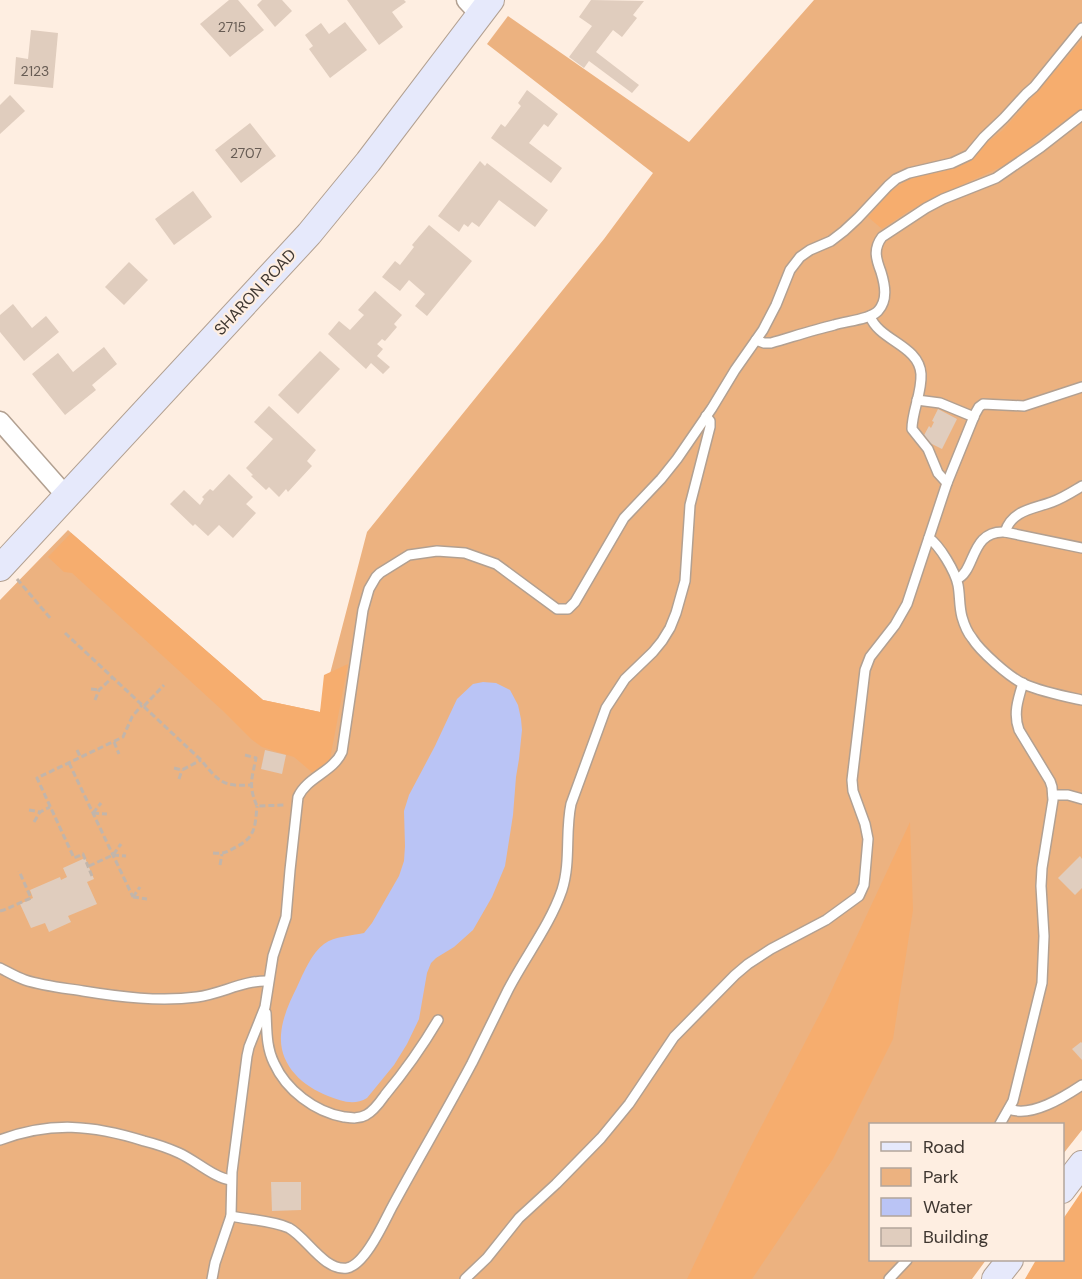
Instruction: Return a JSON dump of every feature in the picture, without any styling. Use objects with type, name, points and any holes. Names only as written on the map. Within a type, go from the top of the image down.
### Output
[{"type":"street","name":"SHARON ROAD","points":[[2,565],[309,234],[374,155],[479,5]]},
{"type":"street","points":[[0,421],[67,496]]},
{"type":"street","points":[[1064,1187],[1082,1164]]},
{"type":"lane","points":[[212,1279],[231,1216],[231,1180],[247,1056],[263,1011],[273,956],[288,908],[297,804],[302,790],[337,761],[342,752],[363,610],[369,590],[376,578],[405,557],[415,554],[437,551],[465,553],[501,567],[554,607],[567,609],[575,602],[624,518],[661,479],[706,416],[756,340],[776,305],[790,270],[800,257],[838,236],[896,179],[909,173],[952,163],[969,155],[984,136],[1036,84],[1082,28]]},
{"type":"lane","points":[[756,340],[764,343],[771,342],[870,316],[877,312],[885,298],[876,252],[882,237],[943,199],[996,178],[1082,115]]},
{"type":"lane","points":[[870,316],[876,328],[906,350],[918,363],[921,375],[912,429],[928,449],[938,473],[947,483]]},
{"type":"lane","points":[[465,1279],[487,1258],[519,1218],[602,1138],[629,1104],[674,1037],[735,975],[771,949],[826,920],[855,900],[862,892],[868,834],[853,791],[852,780],[865,670],[873,652],[903,612],[947,483],[974,417],[983,404],[1024,406],[1082,387]]},
{"type":"lane","points":[[917,400],[940,403],[974,417]]},
{"type":"lane","points":[[231,1216],[288,1228],[330,1263],[343,1268],[354,1266],[360,1260],[383,1225],[471,1065],[508,990],[558,898],[566,874],[568,820],[571,804],[606,708],[625,679],[662,641],[672,622],[683,594],[690,504],[710,427],[706,416]]},
{"type":"lane","points":[[1005,532],[1011,519],[1021,512],[1058,500],[1082,486]]},
{"type":"lane","points":[[957,579],[962,576],[976,549],[986,537],[994,533],[1005,532],[1082,548]]},
{"type":"lane","points":[[929,538],[937,544],[957,579],[962,618],[971,637],[1014,678],[1034,688],[1082,700]]},
{"type":"lane","points":[[1001,1123],[1013,1101],[1042,983],[1044,942],[1041,876],[1053,795],[1050,781],[1016,724],[1016,711],[1023,683]]},
{"type":"lane","points":[[1053,795],[1068,795],[1082,799]]},
{"type":"lane","points":[[0,968],[22,979],[44,985],[128,997],[198,997],[268,981]]},
{"type":"lane","points":[[263,1011],[266,1013],[268,1047],[274,1064],[285,1080],[319,1110],[353,1118],[366,1115],[376,1106],[422,1047],[438,1020]]},
{"type":"lane","points":[[1009,1109],[1021,1112],[1036,1110],[1082,1085]]},
{"type":"lane","points":[[0,1140],[50,1128],[106,1130],[169,1149],[220,1177],[231,1180]]},
{"type":"lane","points":[[889,1279],[906,1261]]},
{"type":"path","points":[[2,565],[51,619]]},
{"type":"path","points":[[65,633],[201,760],[220,782],[237,786],[250,785]]},
{"type":"path","points":[[95,700],[99,690],[113,677]]},
{"type":"path","points":[[92,876],[83,854],[74,858],[37,778],[123,737],[132,717],[164,685]]},
{"type":"path","points":[[91,689],[99,690]]},
{"type":"path","points":[[114,742],[119,754]]},
{"type":"path","points":[[77,750],[81,758]]},
{"type":"path","points":[[213,853],[222,854],[246,842],[253,834],[257,806],[250,785],[256,758],[245,755]]},
{"type":"path","points":[[174,768],[182,770],[201,760]]},
{"type":"path","points":[[69,763],[133,897]]},
{"type":"path","points":[[179,779],[182,770]]},
{"type":"path","points":[[93,813],[101,803]]},
{"type":"path","points":[[257,806],[297,804]]},
{"type":"path","points":[[34,822],[40,812],[50,807]]},
{"type":"path","points":[[29,810],[40,812]]},
{"type":"path","points":[[93,813],[107,813]]},
{"type":"path","points":[[113,855],[121,844]]},
{"type":"path","points":[[220,865],[222,854]]},
{"type":"path","points":[[89,866],[113,855],[126,856]]},
{"type":"path","points":[[0,911],[31,898],[19,871]]},
{"type":"path","points":[[133,897],[140,886]]},
{"type":"path","points":[[133,897],[147,899]]},
{"type":"green space","points":[[814,0],[1082,0],[1082,1130],[1064,1153],[1064,1123],[869,1123],[869,1261],[985,1261],[972,1279],[0,1279],[0,600],[68,530],[263,700],[320,712],[367,532],[604,239],[653,173],[487,44],[508,16],[689,142]]},
{"type":"shaded area","points":[[1082,40],[1082,110],[1009,163],[907,212],[882,229],[868,217],[890,192],[911,177],[945,171],[1003,130]]},
{"type":"shaded area","points":[[71,533],[263,700],[320,712],[324,675],[348,664],[330,759],[321,772],[314,774],[294,757],[262,747],[251,739],[72,573],[64,572],[48,557]]},
{"type":"shaded area","points":[[910,822],[913,910],[893,1039],[833,1159],[752,1279],[687,1279],[747,1154],[827,1000]]},
{"type":"shaded area","points":[[1082,1191],[1082,1279],[1025,1279],[1035,1261],[1064,1261],[1064,1218]]},
{"type":"water","points":[[496,683],[510,690],[518,705],[521,719],[522,730],[513,815],[505,866],[492,897],[473,930],[431,963],[427,973],[419,1019],[394,1065],[367,1098],[352,1102],[333,1098],[309,1086],[288,1065],[281,1046],[283,1022],[287,1010],[308,964],[319,948],[333,939],[364,933],[372,923],[399,876],[404,861],[404,811],[409,795],[457,699],[473,684]]},
{"type":"building","points":[[229,0],[238,0],[264,30],[230,57],[200,24]]},
{"type":"building","points":[[262,0],[282,0],[292,11],[275,27],[257,5]]},
{"type":"building","points":[[347,0],[404,0],[406,2],[392,12],[403,27],[379,45]]},
{"type":"building","points":[[591,0],[644,1],[633,15],[637,18],[622,37],[613,30],[596,52],[639,85],[632,93],[589,61],[584,68],[569,57],[592,26],[579,17]]},
{"type":"building","points":[[345,22],[367,50],[330,78],[309,49],[313,46],[305,35],[321,23],[329,34]]},
{"type":"building","points":[[31,30],[58,33],[53,88],[14,84],[16,57],[28,59]]},
{"type":"building","points":[[527,90],[558,114],[548,127],[544,124],[529,143],[562,168],[551,183],[491,138],[501,124],[505,127],[521,106],[518,103]]},
{"type":"building","points":[[10,95],[25,111],[0,134],[0,105]]},
{"type":"building","points":[[250,123],[276,156],[241,183],[215,150]]},
{"type":"building","points":[[480,161],[485,166],[487,163],[548,210],[535,227],[499,200],[479,227],[472,222],[468,227],[464,224],[459,232],[438,216]]},
{"type":"building","points":[[193,191],[212,217],[174,245],[155,219]]},
{"type":"building","points":[[429,225],[472,261],[427,316],[415,306],[425,294],[409,280],[400,291],[382,277],[395,261],[400,265],[414,247],[412,245]]},
{"type":"building","points":[[129,262],[148,280],[124,305],[105,287]]},
{"type":"building","points":[[375,291],[402,315],[394,324],[397,327],[385,341],[382,339],[377,344],[383,349],[377,356],[390,367],[383,374],[371,363],[366,369],[328,334],[339,321],[350,330],[364,315],[358,310]]},
{"type":"building","points":[[13,304],[32,328],[46,316],[59,332],[24,361],[0,332],[0,315]]},
{"type":"building","points":[[104,347],[117,364],[92,385],[96,390],[65,415],[32,374],[58,353],[73,372]]},
{"type":"building","points":[[320,351],[340,369],[298,414],[278,395]]},
{"type":"building","points":[[269,406],[316,450],[307,461],[312,466],[288,492],[286,489],[279,497],[269,487],[266,490],[246,468],[273,439],[254,422]]},
{"type":"building","points":[[938,409],[957,419],[942,449],[922,439],[929,426],[931,428]]},
{"type":"building","points":[[229,474],[253,497],[246,504],[256,513],[233,538],[219,525],[208,536],[195,524],[193,526],[170,504],[184,490],[200,505],[204,499],[202,497],[210,489],[213,491]]},
{"type":"building","points":[[265,750],[286,755],[282,774],[261,769]]},
{"type":"building","points":[[1080,856],[1082,859],[1082,888],[1075,895],[1058,878]]},
{"type":"building","points":[[85,858],[94,879],[87,882],[97,904],[68,916],[71,922],[49,932],[45,923],[31,928],[20,904],[33,898],[30,890],[60,877],[61,880],[67,877],[63,868]]},
{"type":"building","points":[[1082,1043],[1082,1060],[1072,1049]]},
{"type":"building","points":[[271,1182],[301,1182],[301,1210],[272,1211]]}]
